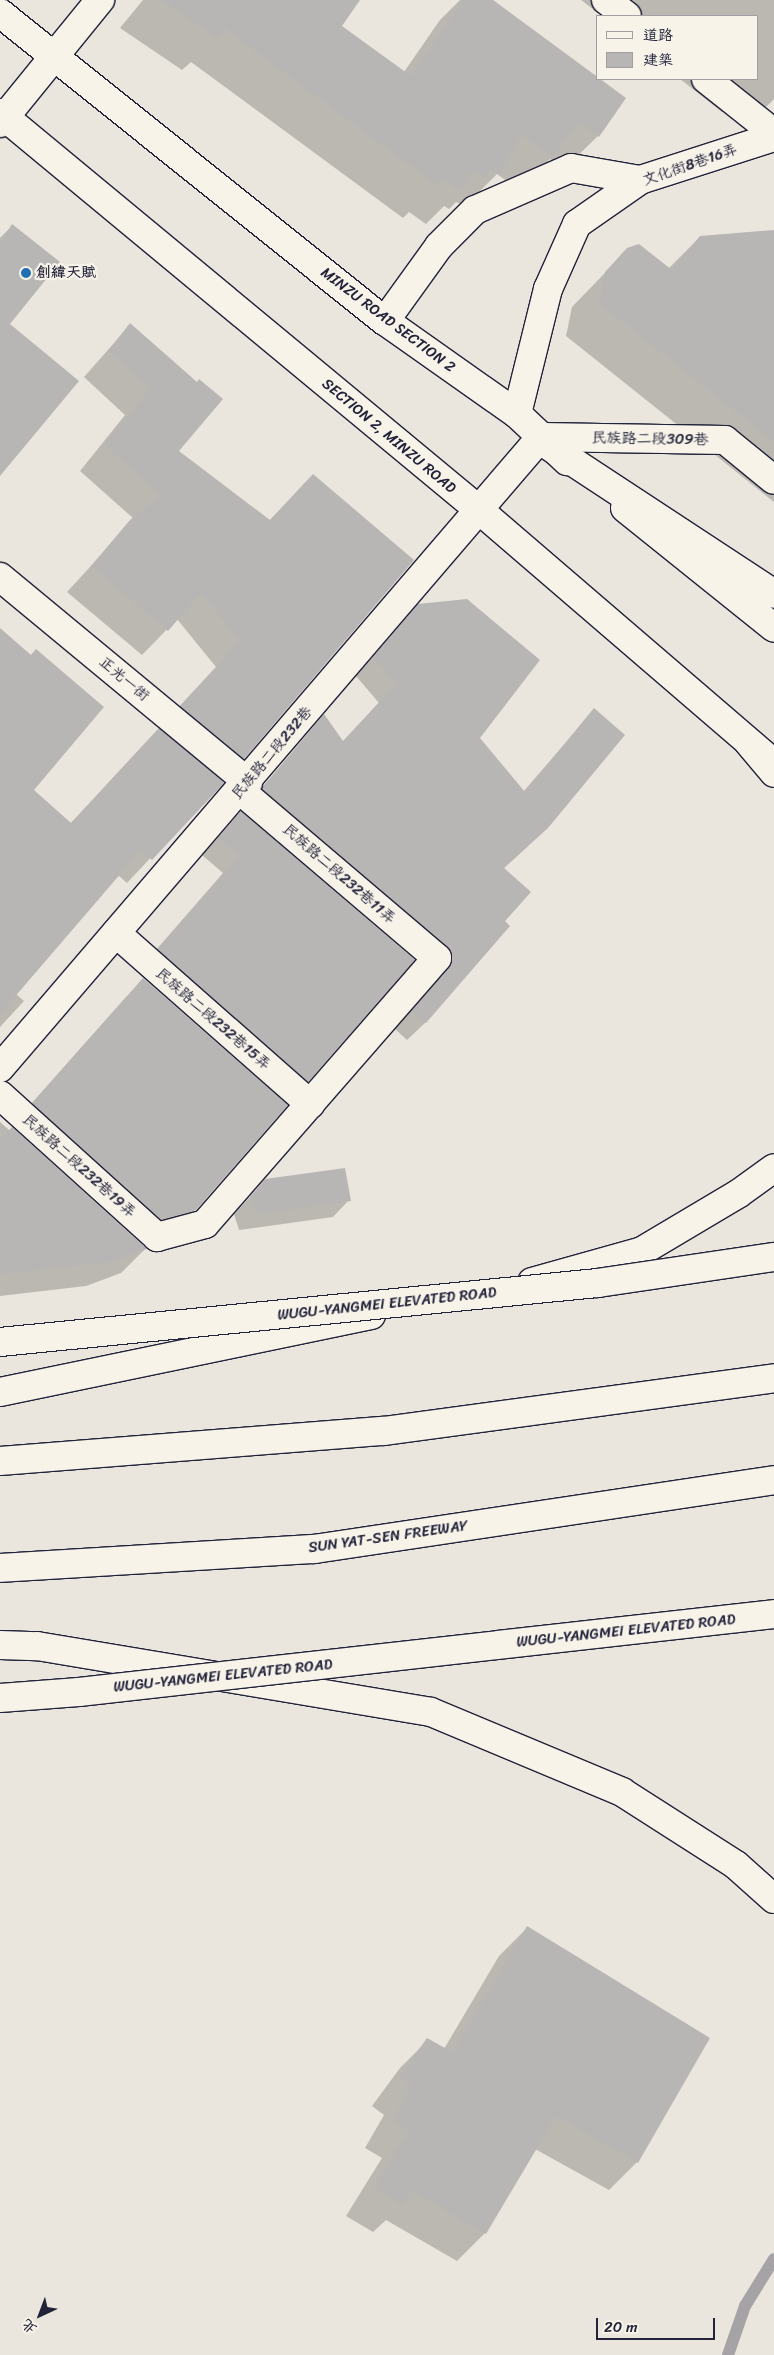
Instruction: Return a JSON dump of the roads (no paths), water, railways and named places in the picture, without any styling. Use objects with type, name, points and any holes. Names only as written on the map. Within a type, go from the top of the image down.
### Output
[{"type":"main road","points":[[2,118],[100,0]]},
{"type":"main road","points":[[606,0],[626,15]]},
{"type":"main road","name":"MINZU ROAD SECTION 2","points":[[0,13],[385,321],[517,414],[545,442],[774,628]]},
{"type":"main road","points":[[707,80],[774,132]]},
{"type":"main road","name":"SECTION 2, MINZU ROAD","points":[[2,118],[478,509],[774,763]]},
{"type":"main road","name":"文化街8巷16弄","points":[[517,414],[548,289],[577,224],[640,180],[774,137]]},
{"type":"main road","points":[[385,321],[439,246],[475,210],[571,168],[640,180]]},
{"type":"main road","name":"民族路二段309巷","points":[[545,442],[725,440],[774,480]]},
{"type":"main road","points":[[545,442],[774,594]]},
{"type":"main road","name":"民族路二段232巷","points":[[0,1068],[244,786],[478,509],[545,442]]},
{"type":"main road","name":"正光一街","points":[[0,576],[244,786]]},
{"type":"main road","points":[[749,742],[774,773]]},
{"type":"main road","name":"民族路二段232巷11弄","points":[[244,786],[437,958],[310,1104]]},
{"type":"main road","name":"民族路二段232巷15弄","points":[[116,933],[310,1104]]},
{"type":"main road","name":"民族路二段232巷19弄","points":[[0,1095],[157,1237],[205,1224],[310,1104]]},
{"type":"main road","points":[[532,1282],[642,1251],[738,1194],[774,1168]]},
{"type":"main road","points":[[0,1392],[532,1282],[774,1246]]},
{"type":"main road","name":"WUGU-YANGMEI ELEVATED ROAD","points":[[0,1342],[598,1283],[774,1258]]},
{"type":"main road","points":[[0,1462],[384,1430],[774,1378]]},
{"type":"main road","name":"SUN YAT-SEN FREEWAY","points":[[0,1568],[314,1549],[774,1480]]},
{"type":"main road","name":"WUGU-YANGMEI ELEVATED ROAD","points":[[0,1698],[79,1692],[774,1614]]},
{"type":"main road","points":[[0,1645],[37,1646],[431,1712],[622,1792],[736,1865],[774,1899]]},
{"type":"waterway","points":[[728,2355],[745,2306],[774,2259]]},
{"type":"place","name":"創緯天賦","points":[[26,273]]}]
